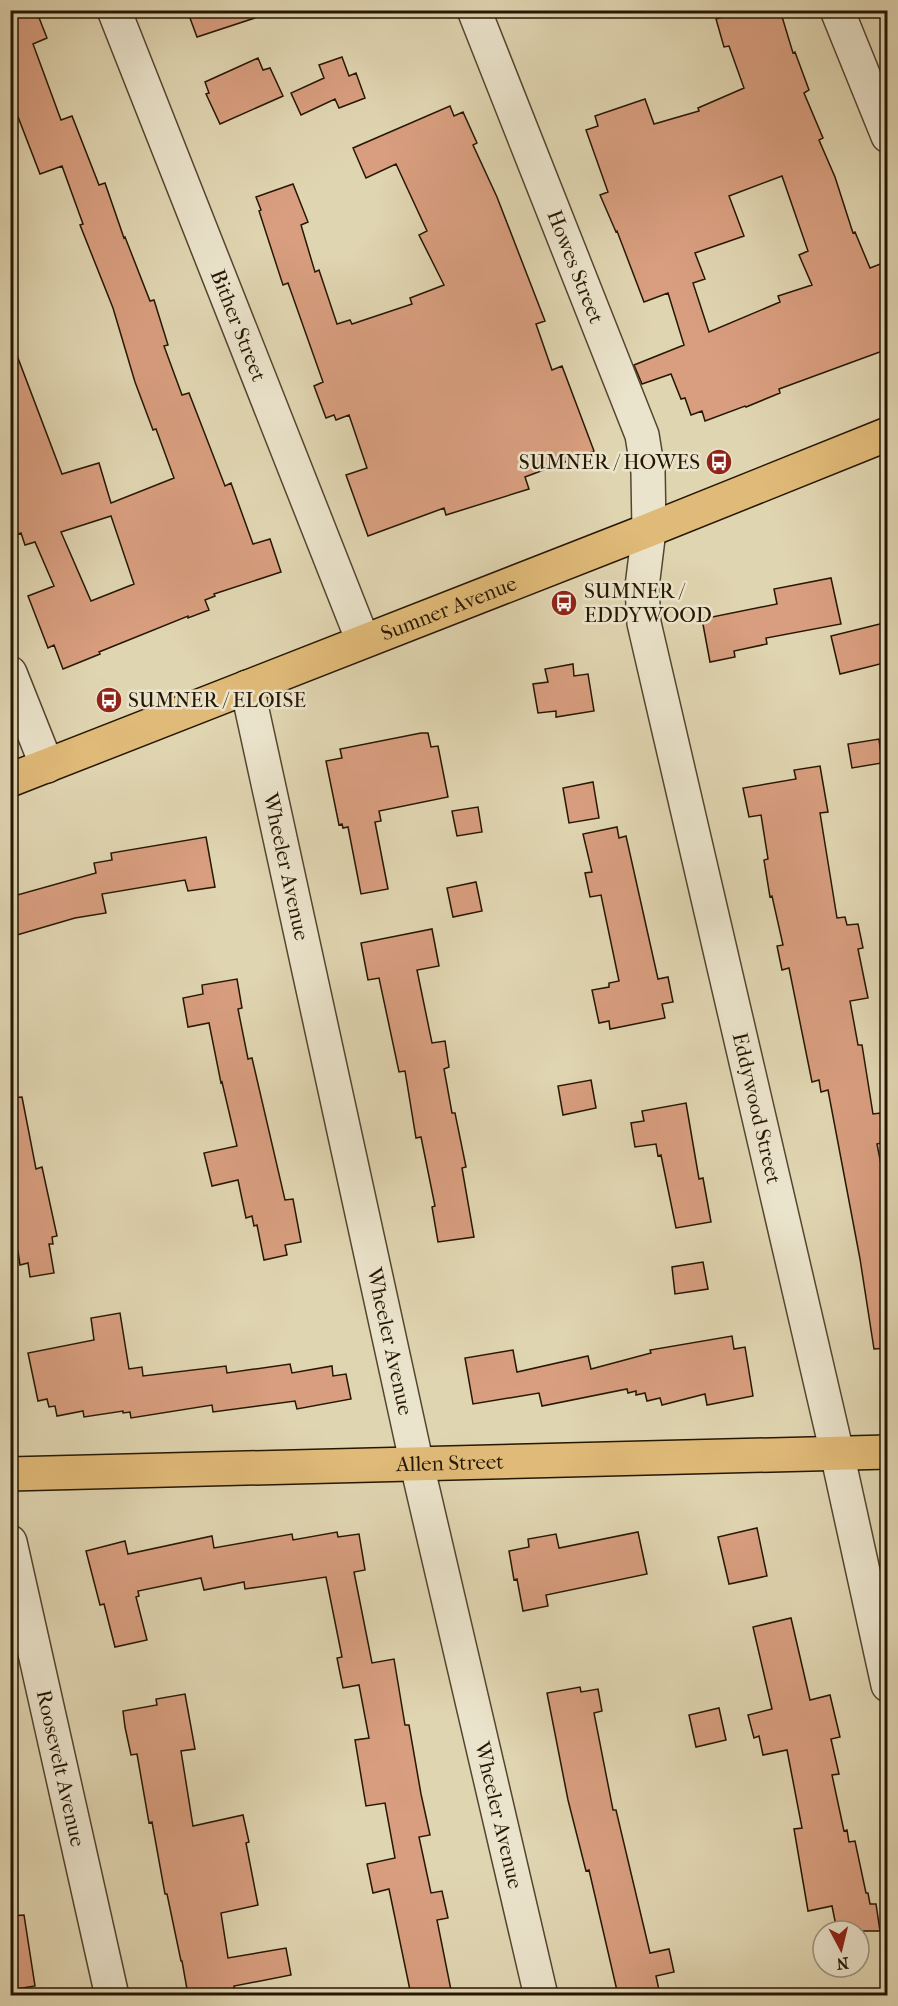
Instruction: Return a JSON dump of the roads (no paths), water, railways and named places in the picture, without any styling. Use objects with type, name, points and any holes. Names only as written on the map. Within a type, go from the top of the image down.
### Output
[{"type":"main road","name":"Sumner Avenue","points":[[10,780],[888,434]]},
{"type":"main road","name":"Allen Street","points":[[10,1474],[888,1452]]},
{"type":"street","name":"Bither Street","points":[[114,10],[363,640]]},
{"type":"street","name":"Howes Street","points":[[474,10],[642,435],[648,472],[649,530]]},
{"type":"street","points":[[837,10],[888,136]]},
{"type":"street","name":"Eddywood Street","points":[[649,530],[642,586],[644,623],[837,1453],[888,1685]]},
{"type":"street","points":[[10,673],[47,766]]},
{"type":"street","name":"Wheeler Avenue","points":[[247,687],[417,1465],[541,1995]]},
{"type":"street","name":"Roosevelt Avenue","points":[[10,1542],[112,1995]]},
{"type":"place","name":"SUMNER / HOWES","points":[[719,462]]},
{"type":"place","name":"SUMNER / EDDYWOOD","points":[[564,603]]},
{"type":"place","name":"SUMNER / ELOISE","points":[[109,700]]}]
